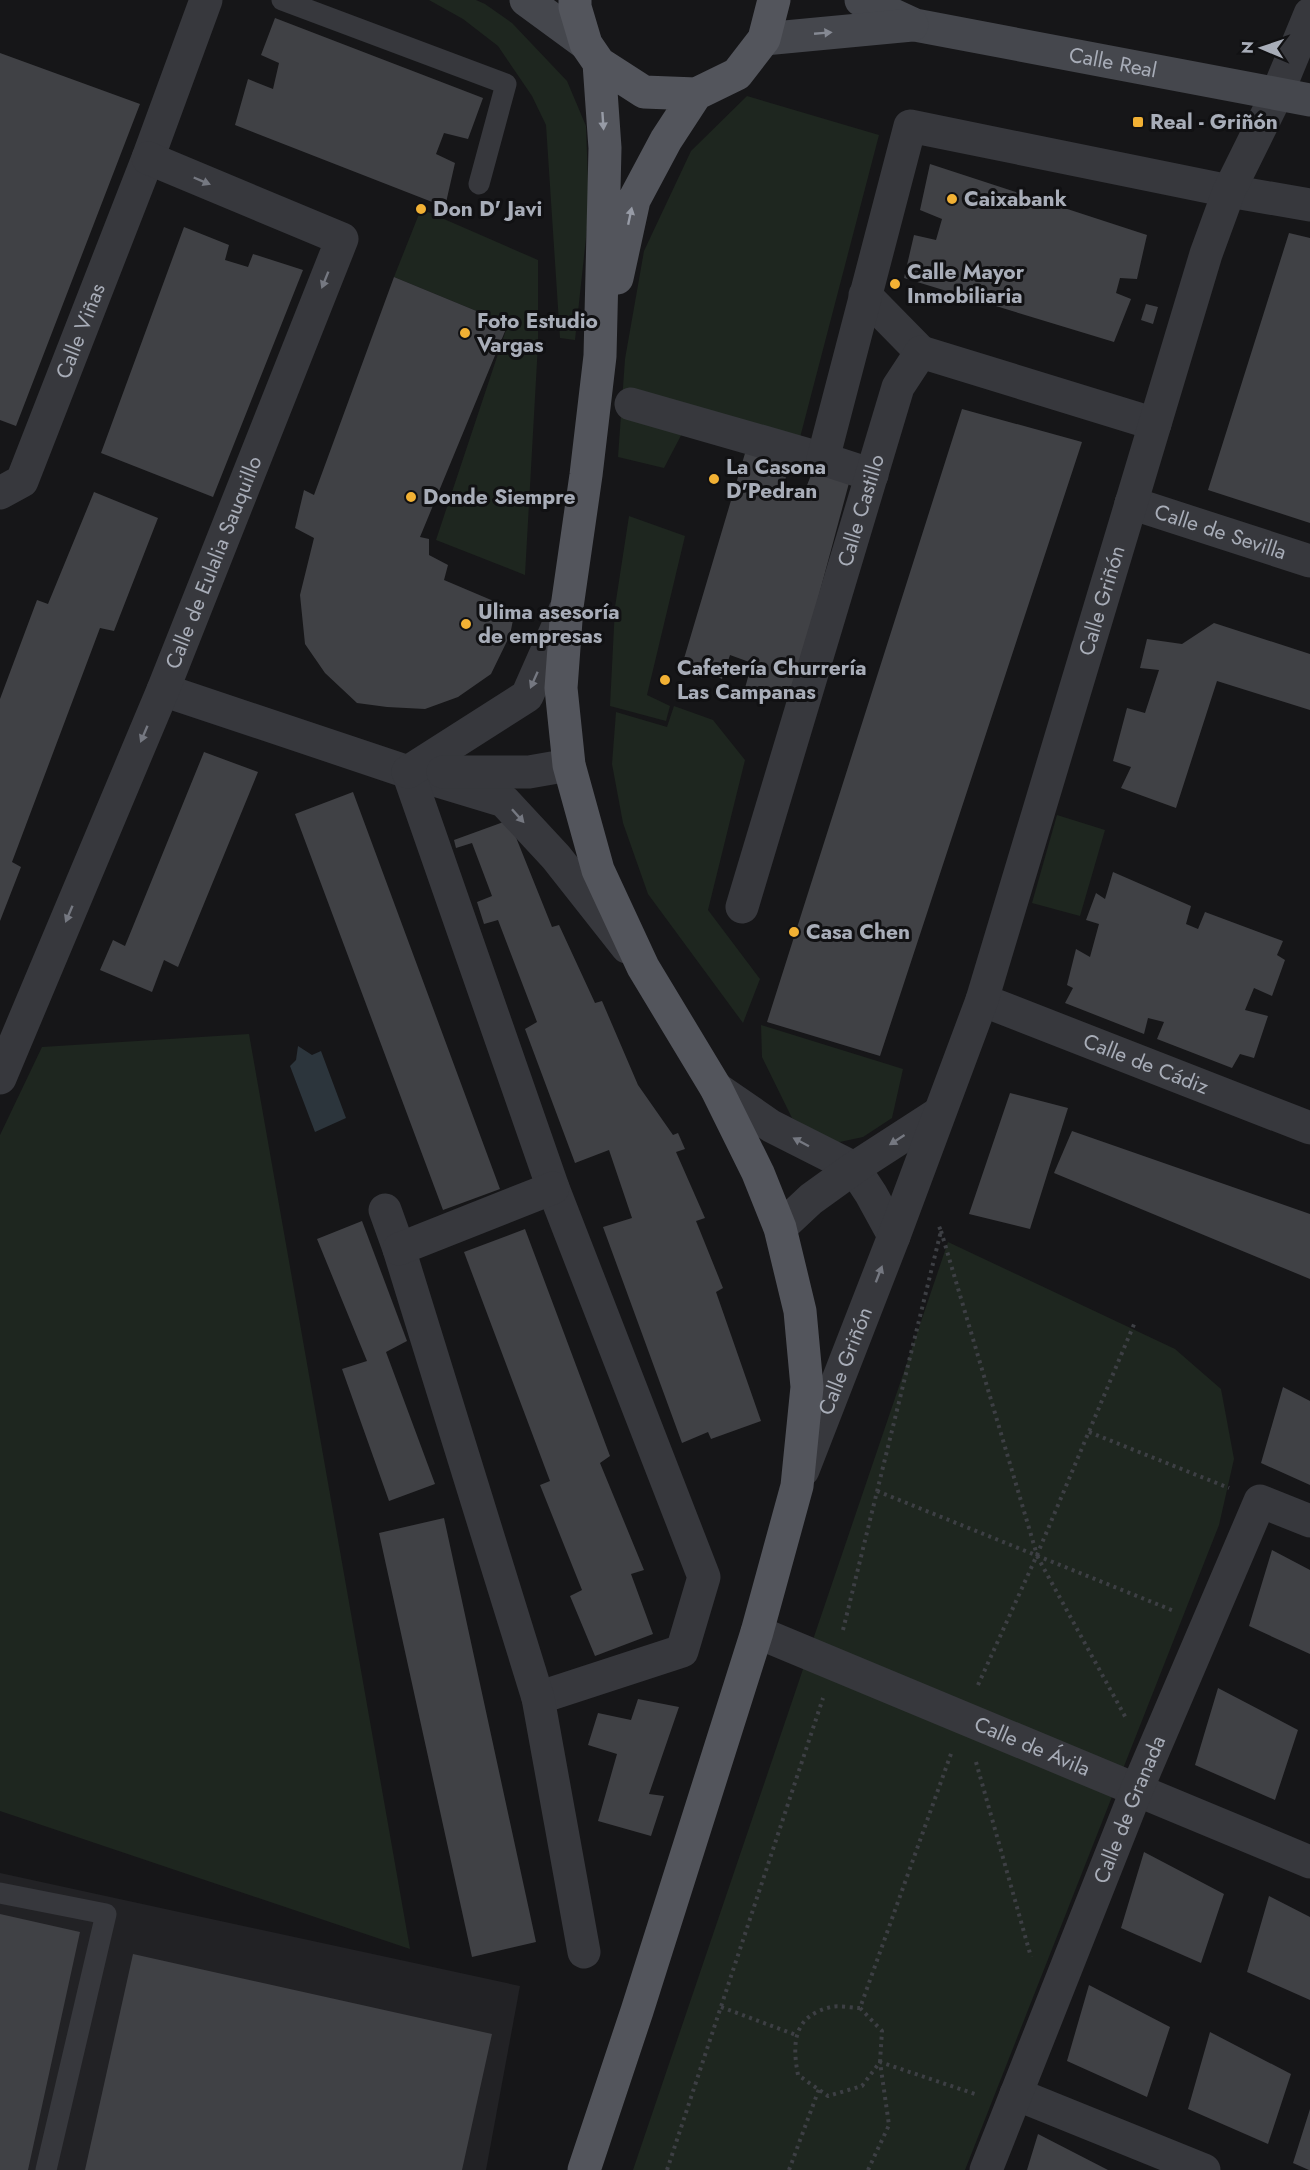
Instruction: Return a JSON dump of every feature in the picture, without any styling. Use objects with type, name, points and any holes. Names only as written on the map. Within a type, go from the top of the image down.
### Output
[{"type":"main road","points":[[575,0],[575,7],[593,53],[605,148],[600,356]]},
{"type":"main road","points":[[593,53],[644,92],[696,94],[737,74],[764,39],[774,0]]},
{"type":"main road","points":[[584,2170],[757,1632],[797,1486],[807,1387],[800,1311],[780,1228],[758,1173],[716,1088],[643,967],[598,870],[568,765],[561,688],[567,607],[600,356],[634,200],[666,140],[696,94]]},
{"type":"street","name":"Calle Viñas","points":[[0,493],[22,481],[148,158],[206,0]]},
{"type":"street","points":[[526,0],[593,53]]},
{"type":"street","name":"Calle Real","points":[[861,0],[915,25],[1310,100]]},
{"type":"street","name":"Calle Griñón","points":[[797,1486],[982,1000],[1206,254],[1229,191],[1277,94],[1310,14]]},
{"type":"street","name":"Calle Real","points":[[764,39],[915,25]]},
{"type":"street","points":[[823,459],[910,126],[1229,191],[1310,205]]},
{"type":"street","name":"Calle de Eulalia Sauquillo","points":[[0,1078],[163,690],[342,240],[148,158]]},
{"type":"street","points":[[866,295],[921,352],[1155,424]]},
{"type":"street","name":"Calle Castillo","points":[[742,907],[898,387],[921,352]]},
{"type":"street","points":[[632,404],[872,475]]},
{"type":"street","name":"Calle de Sevilla","points":[[1131,503],[1310,561]]},
{"type":"street","points":[[408,772],[527,696],[567,607]]},
{"type":"street","points":[[163,690],[408,772],[504,801],[556,857],[643,967]]},
{"type":"street","points":[[408,772],[529,772],[568,765]]},
{"type":"street","points":[[408,772],[552,1188],[704,1577],[682,1651],[538,1698]]},
{"type":"street","name":"Calle de Cádiz","points":[[982,1000],[1310,1128]]},
{"type":"street","points":[[716,1088],[771,1126],[854,1168],[894,1236]]},
{"type":"street","points":[[780,1228],[811,1199],[939,1113]]},
{"type":"street","points":[[399,1249],[552,1188]]},
{"type":"street","points":[[385,1210],[538,1698],[584,1952]]},
{"type":"street","points":[[1260,1501],[1310,1521]]},
{"type":"street","name":"Calle de Granada","points":[[986,2170],[1143,1774],[1260,1501]]},
{"type":"street","name":"Calle de Ávila","points":[[757,1632],[964,1718],[1143,1774],[1310,1862]]},
{"type":"street","points":[[1013,2100],[1204,2170]]},
{"type":"lane","points":[[282,0],[506,84],[479,184]]},
{"type":"lane","points":[[0,1893],[106,1914],[46,2170]]},
{"type":"path","points":[[941,1231],[1036,1555],[1143,1774]]},
{"type":"path","points":[[860,2008],[964,1718],[1135,1322]]},
{"type":"path","points":[[1089,1432],[1260,1501]]},
{"type":"path","points":[[877,1491],[1207,1624]]},
{"type":"path","points":[[964,1718],[1031,1958]]},
{"type":"path","points":[[721,2007],[796,2035]]},
{"type":"path","points":[[868,2170],[889,2125],[880,2062],[882,2031],[860,2008],[831,2007],[806,2018],[796,2035],[794,2053],[798,2075],[828,2096],[862,2086],[880,2062]]},
{"type":"path","points":[[880,2062],[1013,2100]]},
{"type":"path","points":[[789,2170],[819,2089]]},
{"type":"shaded area","points":[[429,0],[476,0],[485,4],[512,23],[567,81],[586,126],[589,210],[575,340],[560,338],[546,125],[532,96],[498,46],[463,19]]},
{"type":"shaded area","points":[[747,96],[879,135],[797,449],[689,420],[664,468],[618,457],[625,359],[644,251],[691,151]]},
{"type":"shaded area","points":[[421,209],[538,260],[538,344],[525,575],[436,540],[508,324],[394,277]]},
{"type":"shaded area","points":[[629,516],[685,536],[647,695],[670,706],[666,721],[610,706],[615,607]]},
{"type":"shaded area","points":[[674,706],[713,720],[745,760],[708,910],[760,979],[743,1023],[648,894],[623,823],[612,764],[616,712],[667,727]]},
{"type":"shaded area","points":[[1057,815],[1105,830],[1080,916],[1032,903]]},
{"type":"shaded area","points":[[761,1025],[903,1069],[892,1118],[863,1137],[835,1143],[792,1118],[762,1057]]},
{"type":"shaded area","points":[[249,1034],[410,1949],[0,1811],[0,1135],[42,1047]]},
{"type":"shaded area","points":[[298,1046],[312,1055],[321,1051],[346,1118],[315,1132],[290,1066],[296,1060]]},
{"type":"shaded area","points":[[948,1242],[1175,1349],[1221,1389],[1234,1459],[1219,1525],[965,2170],[633,2170]]},
{"type":"shaded area","points":[[0,1873],[520,1986],[486,2170],[0,2170]]},
{"type":"building","points":[[275,18],[483,98],[468,139],[444,133],[436,154],[455,163],[445,207],[235,125],[248,79],[273,89],[279,63],[261,55]]},
{"type":"building","points":[[0,53],[140,104],[16,426],[0,420]]},
{"type":"building","points":[[930,164],[1147,235],[1137,279],[1120,278],[1116,293],[1131,299],[1114,342],[904,278],[914,235],[936,240],[942,219],[920,210]]},
{"type":"building","points":[[184,227],[229,245],[225,260],[248,267],[253,254],[303,270],[213,497],[101,453]]},
{"type":"building","points":[[1289,233],[1310,238],[1310,523],[1208,490]]},
{"type":"building","points":[[394,277],[508,324],[420,537],[429,539],[429,555],[448,565],[444,580],[515,610],[510,635],[491,674],[458,697],[425,709],[357,703],[325,673],[305,644],[300,595],[314,538],[295,528],[304,490],[314,495]]},
{"type":"building","points":[[1146,304],[1158,307],[1153,324],[1141,320]]},
{"type":"building","points":[[962,409],[1082,442],[880,1056],[767,1022]]},
{"type":"building","points":[[746,450],[790,463],[783,487],[804,493],[813,470],[849,483],[790,703],[745,688],[752,663],[730,655],[722,679],[683,662]]},
{"type":"building","points":[[94,492],[158,518],[114,631],[100,628],[12,862],[21,867],[0,921],[0,699],[37,600],[48,604]]},
{"type":"building","points":[[1214,623],[1310,654],[1310,710],[1217,681],[1176,808],[1121,788],[1131,767],[1113,761],[1127,708],[1145,713],[1159,670],[1140,668],[1147,639],[1182,644]]},
{"type":"building","points":[[204,752],[258,772],[178,967],[164,960],[152,992],[100,970],[113,940],[125,946]]},
{"type":"building","points":[[353,792],[500,1189],[443,1210],[295,814]]},
{"type":"building","points":[[509,820],[552,927],[559,925],[595,1003],[602,1001],[638,1085],[673,1135],[678,1133],[685,1149],[676,1152],[705,1218],[696,1221],[723,1288],[716,1292],[761,1421],[711,1439],[708,1432],[682,1443],[603,1227],[632,1218],[609,1150],[575,1163],[525,1029],[537,1022],[498,920],[484,924],[477,902],[492,896],[472,843],[456,848],[454,840]]},
{"type":"building","points":[[1113,872],[1191,906],[1186,924],[1198,929],[1205,912],[1283,941],[1277,955],[1285,960],[1272,996],[1254,988],[1245,1010],[1268,1016],[1254,1058],[1240,1054],[1232,1068],[1157,1039],[1164,1022],[1148,1018],[1144,1034],[1065,1003],[1073,988],[1067,985],[1076,949],[1090,957],[1099,924],[1086,920],[1096,893],[1105,899]]},
{"type":"building","points":[[1010,1093],[1068,1108],[1030,1229],[969,1214]]},
{"type":"building","points":[[1072,1131],[1310,1214],[1310,1279],[1054,1173]]},
{"type":"building","points":[[362,1221],[407,1341],[386,1352],[435,1484],[389,1501],[342,1369],[367,1361],[317,1239]]},
{"type":"building","points":[[525,1229],[610,1456],[600,1463],[644,1570],[631,1574],[653,1634],[595,1656],[570,1596],[582,1590],[540,1485],[550,1481],[464,1252]]},
{"type":"building","points":[[1283,1387],[1310,1401],[1310,1485],[1261,1463]]},
{"type":"building","points":[[444,1518],[536,1942],[472,1957],[379,1533]]},
{"type":"building","points":[[1272,1550],[1310,1570],[1310,1654],[1249,1626]]},
{"type":"building","points":[[1218,1688],[1298,1730],[1275,1800],[1195,1765]]},
{"type":"building","points":[[638,1699],[679,1707],[649,1794],[664,1796],[651,1836],[598,1821],[617,1754],[588,1745],[598,1713],[631,1720]]},
{"type":"building","points":[[1144,1852],[1224,1894],[1201,1963],[1121,1928]]},
{"type":"building","points":[[1269,1896],[1310,1917],[1310,2000],[1247,1972]]},
{"type":"building","points":[[0,1914],[80,1932],[28,2170],[0,2170]]},
{"type":"building","points":[[133,1954],[492,2034],[462,2170],[85,2170]]},
{"type":"building","points":[[1089,1985],[1170,2027],[1147,2097],[1067,2061]]},
{"type":"building","points":[[1210,2032],[1291,2074],[1268,2144],[1188,2109]]},
{"type":"building","points":[[1310,2109],[1310,2170],[1309,2170],[1293,2163]]},
{"type":"building","points":[[1038,2134],[1108,2170],[1027,2170]]},
{"type":"place","name":"Real - Griñón","points":[[1138,122]]},
{"type":"place","name":"Caixabank","points":[[952,199]]},
{"type":"place","name":"Don D' Javi","points":[[421,209]]},
{"type":"place","name":"Calle Mayor Inmobiliaria","points":[[895,284]]},
{"type":"place","name":"Foto Estudio Vargas","points":[[465,333]]},
{"type":"place","name":"La Casona D'Pedran","points":[[714,479]]},
{"type":"place","name":"Donde Siempre","points":[[411,497]]},
{"type":"place","name":"Ulima asesoría de empresas","points":[[466,624]]},
{"type":"place","name":"Cafetería Churrería Las Campanas","points":[[665,680]]},
{"type":"place","name":"Casa Chen","points":[[794,932]]}]
